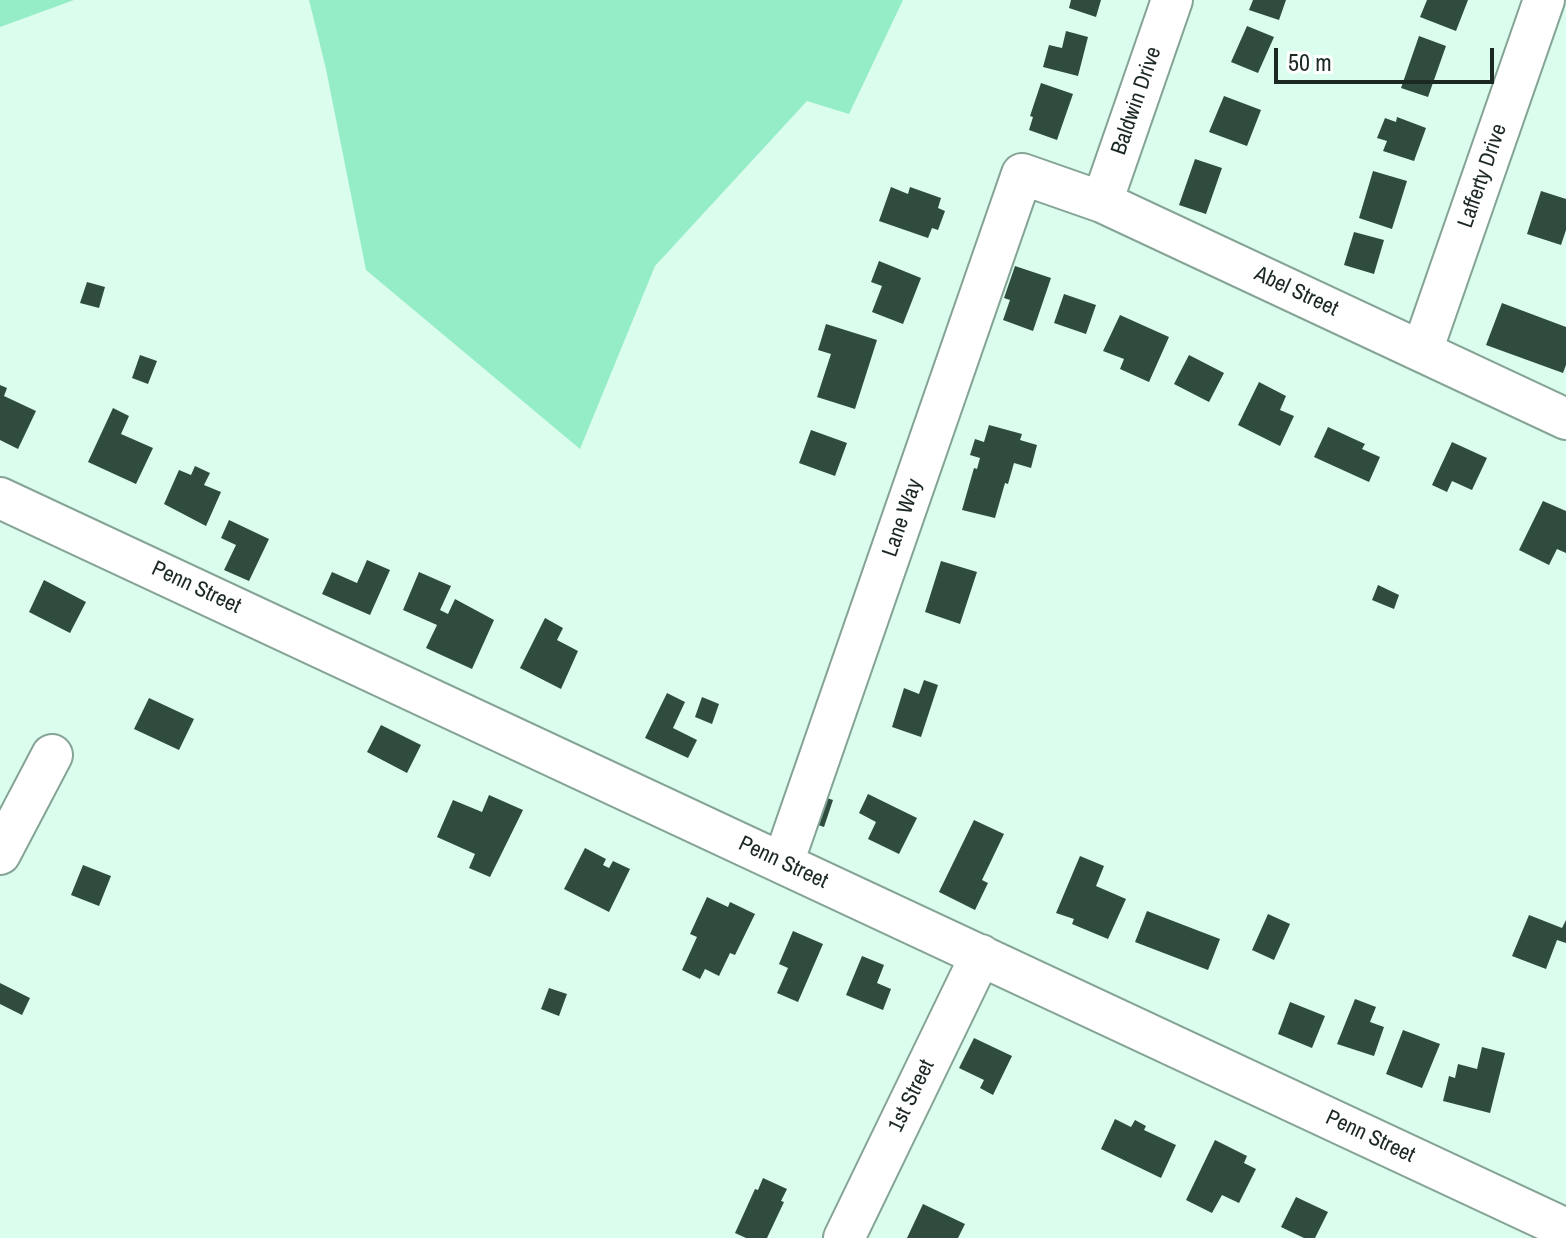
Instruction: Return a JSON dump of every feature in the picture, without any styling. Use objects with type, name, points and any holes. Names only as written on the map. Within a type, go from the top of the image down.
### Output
[{"type":"street","name":"Baldwin Drive","points":[[1102,202],[1172,0]]},
{"type":"street","name":"Lafferty Drive","points":[[1422,351],[1544,0]]},
{"type":"street","name":"Abel Street","points":[[1022,174],[1102,202],[1566,419]]},
{"type":"street","name":"Lane Way","points":[[783,863],[1022,174]]},
{"type":"street","name":"Penn Street","points":[[0,498],[1566,1229]]},
{"type":"street","points":[[0,854],[52,755]]},
{"type":"street","name":"1st Street","points":[[844,1238],[981,955]]},
{"type":"green space","points":[[0,0],[74,0],[0,27]]},
{"type":"green space","points":[[309,0],[903,0],[849,114],[807,101],[655,266],[580,449],[366,270]]},
{"type":"building","points":[[1071,0],[1101,0],[1096,17],[1069,8]]},
{"type":"building","points":[[1253,0],[1286,0],[1279,20],[1249,10]]},
{"type":"building","points":[[1427,0],[1468,0],[1456,31],[1420,17]]},
{"type":"building","points":[[1247,26],[1274,37],[1258,73],[1231,62]]},
{"type":"building","points":[[1066,31],[1088,37],[1078,76],[1043,67],[1049,45],[1062,48]]},
{"type":"building","points":[[1419,36],[1446,46],[1428,97],[1401,88]]},
{"type":"building","points":[[1041,83],[1073,94],[1057,140],[1029,130],[1033,117],[1030,116]]},
{"type":"building","points":[[1224,96],[1261,110],[1247,146],[1209,132]]},
{"type":"building","points":[[1397,117],[1426,128],[1414,161],[1383,151],[1387,141],[1377,138],[1385,118],[1396,122]]},
{"type":"building","points":[[1195,159],[1222,168],[1206,214],[1179,205]]},
{"type":"building","points":[[1373,171],[1407,181],[1392,229],[1359,218]]},
{"type":"building","points":[[891,187],[908,194],[910,187],[941,198],[938,208],[945,211],[938,230],[932,228],[928,238],[879,221]]},
{"type":"building","points":[[1541,191],[1566,199],[1566,230],[1561,245],[1527,234]]},
{"type":"building","points":[[1354,232],[1384,240],[1374,274],[1344,265]]},
{"type":"building","points":[[879,261],[921,278],[903,324],[872,312],[882,286],[871,282]]},
{"type":"building","points":[[1015,266],[1051,278],[1033,331],[1003,320],[1010,300],[1004,298]]},
{"type":"building","points":[[87,282],[105,287],[99,308],[80,303]]},
{"type":"building","points":[[1064,294],[1096,305],[1086,334],[1054,323]]},
{"type":"building","points":[[1502,303],[1566,327],[1566,365],[1563,373],[1486,345]]},
{"type":"building","points":[[1120,315],[1169,337],[1149,382],[1120,369],[1124,359],[1103,351]]},
{"type":"building","points":[[826,324],[877,340],[855,409],[817,397],[831,354],[818,350]]},
{"type":"building","points":[[140,355],[157,361],[148,384],[132,378]]},
{"type":"building","points":[[1189,355],[1224,373],[1209,402],[1174,384]]},
{"type":"building","points":[[1259,382],[1286,396],[1280,410],[1294,416],[1280,446],[1238,425]]},
{"type":"building","points":[[0,385],[7,388],[4,396],[36,411],[18,449],[0,440]]},
{"type":"building","points":[[113,408],[129,416],[121,434],[153,448],[136,484],[88,462]]},
{"type":"building","points":[[989,425],[1022,434],[1020,440],[1037,445],[1031,468],[1014,463],[995,518],[962,510],[980,458],[970,455],[975,439],[984,442]]},
{"type":"building","points":[[1328,427],[1365,444],[1362,449],[1380,457],[1369,482],[1314,457]]},
{"type":"building","points":[[811,430],[847,443],[835,476],[799,463]]},
{"type":"building","points":[[1452,442],[1487,458],[1472,490],[1452,481],[1447,492],[1432,485]]},
{"type":"building","points":[[195,466],[210,473],[204,485],[221,492],[206,526],[164,504],[179,470],[191,475]]},
{"type":"building","points":[[1543,501],[1566,511],[1566,553],[1557,549],[1549,565],[1519,550]]},
{"type":"building","points":[[229,520],[269,539],[249,581],[224,570],[236,545],[221,538]]},
{"type":"building","points":[[367,560],[390,570],[370,615],[322,594],[332,572],[357,583]]},
{"type":"building","points":[[941,561],[977,572],[960,624],[925,612]]},
{"type":"building","points":[[419,572],[451,586],[440,610],[448,614],[455,599],[494,620],[472,669],[426,648],[437,625],[403,610]]},
{"type":"building","points":[[44,580],[86,602],[70,633],[29,612]]},
{"type":"building","points":[[1378,585],[1399,595],[1394,609],[1372,600]]},
{"type":"building","points":[[545,618],[563,628],[557,640],[578,651],[561,689],[520,668]]},
{"type":"building","points":[[924,680],[938,685],[921,737],[892,727],[904,688],[919,694]]},
{"type":"building","points":[[667,693],[685,702],[673,728],[697,740],[688,758],[645,738]]},
{"type":"building","points":[[702,697],[719,704],[712,724],[695,717]]},
{"type":"building","points":[[149,698],[194,719],[179,750],[134,729]]},
{"type":"building","points":[[381,725],[421,745],[407,773],[367,752]]},
{"type":"building","points":[[868,794],[917,818],[899,854],[868,839],[876,822],[859,813]]},
{"type":"building","points":[[489,795],[523,810],[490,877],[469,868],[475,854],[437,837],[453,800],[482,812]]},
{"type":"building","points":[[821,796],[833,800],[824,827],[812,823]]},
{"type":"building","points":[[974,820],[1004,834],[982,880],[988,883],[975,910],[939,892]]},
{"type":"building","points":[[585,848],[606,859],[603,865],[609,868],[613,861],[630,869],[609,912],[564,889]]},
{"type":"building","points":[[1080,856],[1104,866],[1096,886],[1126,899],[1108,939],[1072,924],[1074,919],[1056,913]]},
{"type":"building","points":[[83,865],[111,876],[99,906],[71,895]]},
{"type":"building","points":[[707,897],[728,907],[730,902],[755,914],[735,955],[730,953],[719,976],[705,969],[700,979],[682,970],[697,937],[690,934]]},
{"type":"building","points":[[1147,911],[1220,939],[1208,970],[1135,942]]},
{"type":"building","points":[[1268,914],[1290,924],[1274,960],[1252,950]]},
{"type":"building","points":[[1529,915],[1562,928],[1566,920],[1566,943],[1557,940],[1546,969],[1512,956]]},
{"type":"building","points":[[793,931],[823,944],[798,1002],[777,993],[788,968],[779,964]]},
{"type":"building","points":[[862,956],[884,965],[877,983],[891,989],[883,1010],[846,995]]},
{"type":"building","points":[[0,983],[30,998],[22,1015],[0,1004]]},
{"type":"building","points":[[549,988],[567,994],[559,1016],[541,1009]]},
{"type":"building","points":[[1355,999],[1376,1007],[1370,1022],[1384,1027],[1374,1056],[1337,1044]]},
{"type":"building","points":[[1290,1002],[1325,1016],[1312,1048],[1278,1034]]},
{"type":"building","points":[[1403,1030],[1440,1044],[1422,1088],[1386,1074]]},
{"type":"building","points":[[974,1038],[1012,1056],[993,1095],[980,1088],[984,1080],[959,1068]]},
{"type":"building","points":[[1482,1047],[1505,1053],[1490,1113],[1443,1101],[1449,1076],[1455,1078],[1458,1064],[1477,1069]]},
{"type":"building","points":[[1115,1119],[1131,1127],[1135,1120],[1146,1126],[1144,1130],[1176,1145],[1161,1178],[1101,1149]]},
{"type":"building","points":[[1215,1140],[1247,1156],[1244,1163],[1256,1169],[1239,1203],[1222,1195],[1212,1213],[1186,1200]]},
{"type":"building","points":[[763,1178],[787,1189],[781,1201],[784,1202],[767,1238],[746,1238],[735,1233]]},
{"type":"building","points":[[1296,1197],[1328,1212],[1315,1238],[1304,1238],[1281,1227]]},
{"type":"building","points":[[923,1204],[965,1224],[958,1238],[907,1238]]}]
